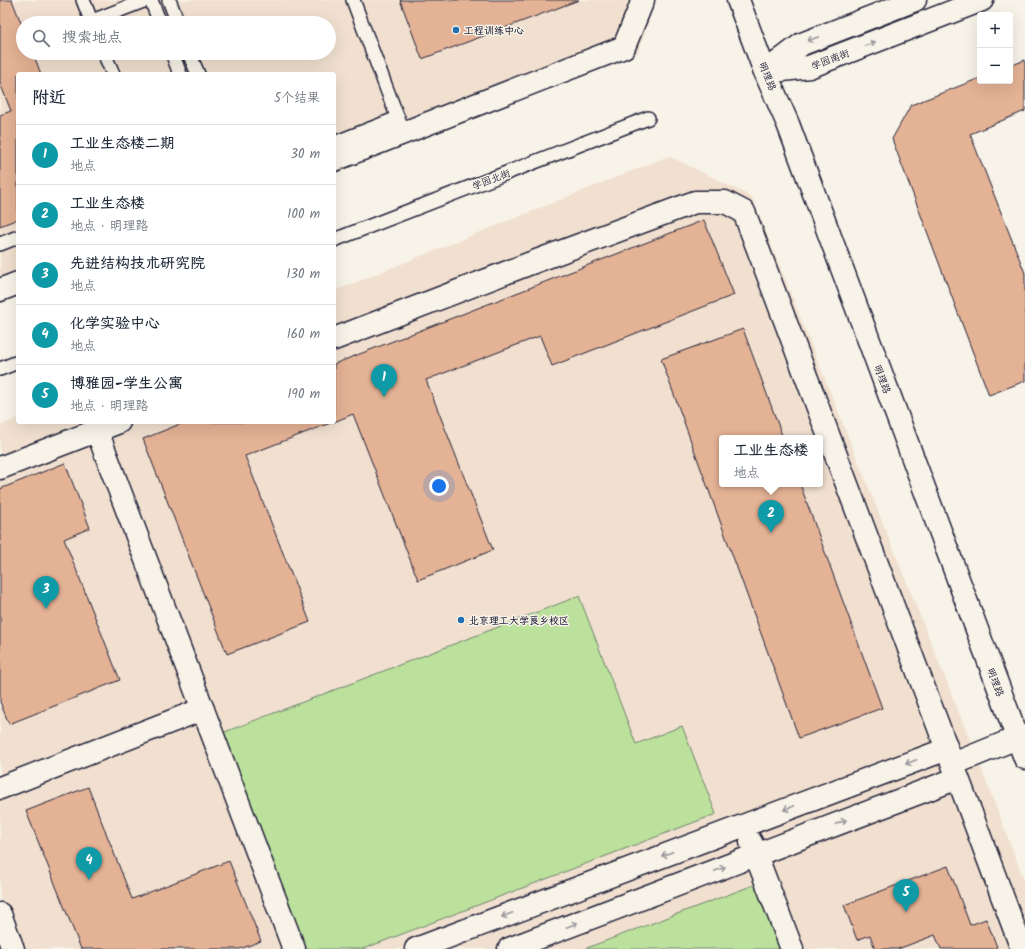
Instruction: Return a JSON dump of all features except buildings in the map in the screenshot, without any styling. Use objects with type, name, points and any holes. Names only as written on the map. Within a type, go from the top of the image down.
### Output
[{"type":"street","points":[[336,159],[401,125],[624,47],[643,0]]},
{"type":"street","name":"明理路","points":[[738,0],[765,72],[788,124],[1022,744]]},
{"type":"street","points":[[765,72],[802,44],[915,0]]},
{"type":"street","name":"学园南街","points":[[765,72],[809,67],[982,0]]},
{"type":"street","points":[[336,338],[530,263],[695,202],[725,202],[744,212],[1022,949]]},
{"type":"street","points":[[0,290],[16,284]]},
{"type":"street","points":[[0,468],[114,424]]},
{"type":"street","points":[[97,431],[294,949]]},
{"type":"street","points":[[0,788],[203,709]]},
{"type":"street","points":[[416,949],[745,825],[1022,744]]},
{"type":"street","points":[[510,949],[542,943],[756,855],[953,764]]},
{"type":"street","points":[[745,825],[792,949]]},
{"type":"street","points":[[529,907],[542,943]]},
{"type":"street","points":[[0,914],[13,949]]},
{"type":"lane","points":[[83,0],[90,16]]},
{"type":"lane","points":[[107,16],[146,0]]},
{"type":"lane","points":[[151,0],[157,16]]},
{"type":"lane","points":[[169,0],[175,16]]},
{"type":"lane","points":[[336,142],[401,125],[353,0]]},
{"type":"lane","points":[[107,60],[112,72]]},
{"type":"lane","points":[[175,60],[179,72]]},
{"type":"lane","points":[[193,60],[197,72]]},
{"type":"lane","name":"学园北街","points":[[336,239],[648,118]]},
{"type":"lane","points":[[0,244],[16,238]]},
{"type":"lane","points":[[0,369],[16,363]]},
{"type":"shaded area","points":[[0,0],[656,0],[638,53],[336,171],[336,72],[16,72],[16,298],[0,304]]},
{"type":"shaded area","name":"北京理工大学良乡校区","points":[[669,156],[752,197],[976,755],[1025,882],[1025,949],[0,949],[0,426],[16,419],[16,424],[336,424],[336,290]]},
{"type":"green space","points":[[579,596],[636,744],[682,726],[716,814],[363,949],[305,949],[222,733]]},
{"type":"green space","points":[[759,883],[784,949],[584,949]]},
{"type":"place","name":"工程训练中心","points":[[456,30]]},
{"type":"place","name":"工业生态楼二期","points":[[384,397]]},
{"type":"place","name":"工业生态楼","points":[[771,533]]},
{"type":"place","name":"先进结构技术研究院","points":[[46,609]]},
{"type":"place","name":"北京理工大学良乡校区","points":[[461,620]]},
{"type":"place","name":"化学实验中心","points":[[89,880]]},
{"type":"place","name":"博雅园-学生公寓","points":[[906,912]]}]
